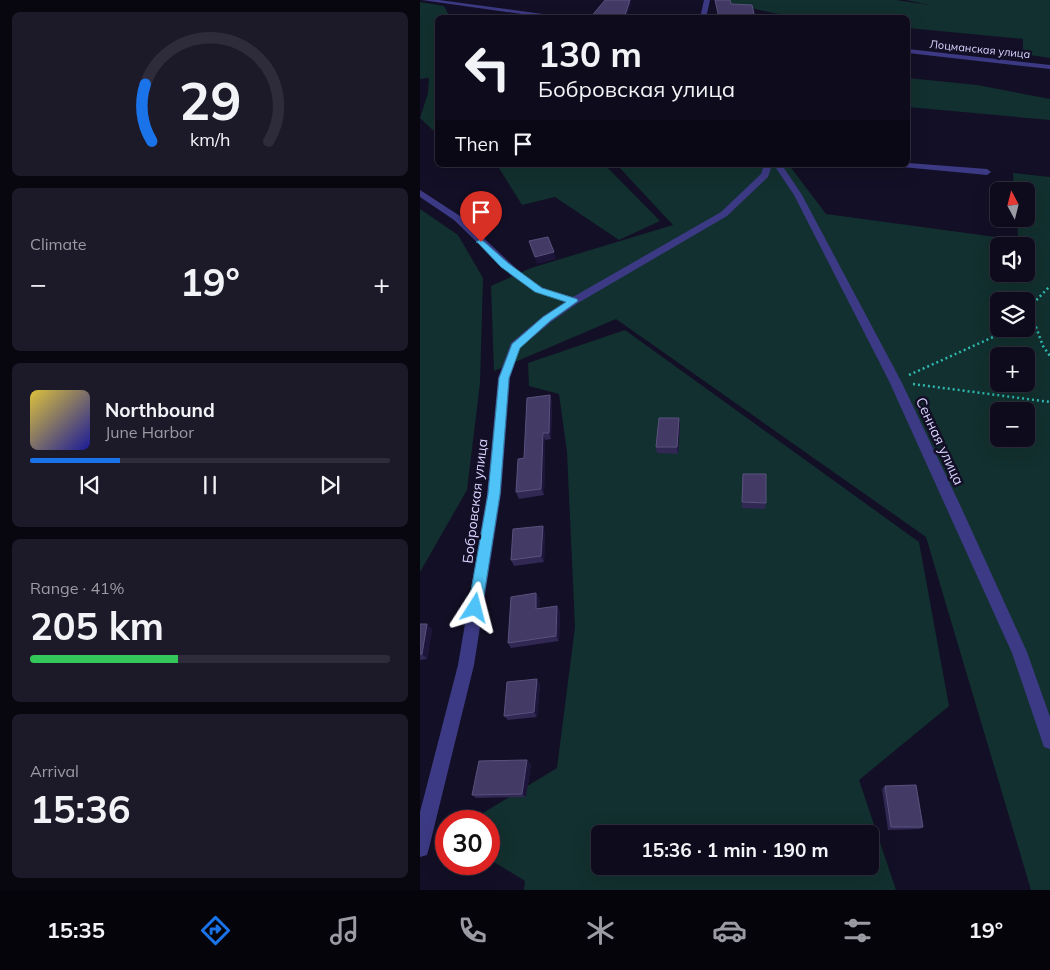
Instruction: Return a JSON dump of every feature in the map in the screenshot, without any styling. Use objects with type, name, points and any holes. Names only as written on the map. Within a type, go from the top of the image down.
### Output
[{"type":"street","points":[[425,0],[545,15]]},
{"type":"street","points":[[704,15],[707,0]]},
{"type":"street","name":"Лоцманская улица","points":[[910,51],[1050,67]]},
{"type":"street","points":[[910,166],[987,172]]},
{"type":"street","name":"Бобровская улица","points":[[420,848],[466,666],[494,494],[504,378],[515,346],[547,319],[574,301],[646,261],[724,214],[765,175],[767,167]]},
{"type":"street","name":"Сенная улица","points":[[779,167],[798,195],[895,382],[1019,652],[1050,741]]},
{"type":"street","points":[[420,192],[457,218],[516,274],[539,290],[574,301]]},
{"type":"path","points":[[1035,302],[1050,286]]},
{"type":"path","points":[[1035,327],[1043,346],[1050,356]]},
{"type":"path","points":[[895,382],[993,337]]},
{"type":"path","points":[[895,382],[1050,402]]},
{"type":"green space","points":[[719,0],[896,0],[929,5],[906,0],[1050,0],[1050,58],[1023,54],[1023,39],[910,28],[910,15],[786,15],[720,4]]},
{"type":"green space","points":[[420,2],[444,6],[449,15],[435,15],[435,132],[420,118],[428,93],[429,78],[420,79]]},
{"type":"green space","points":[[910,78],[977,85],[1050,99],[1050,120],[910,107]]},
{"type":"green space","points":[[498,167],[607,167],[660,221],[619,240],[555,197],[522,205]]},
{"type":"green space","points":[[619,167],[791,167],[826,214],[996,237],[990,237],[990,282],[1035,282],[1035,237],[1018,237],[1017,228],[1035,228],[1035,182],[1014,182],[1013,173],[1050,177],[1050,890],[1031,890],[926,537],[616,319],[494,371],[491,286],[531,268],[673,225]]},
{"type":"green space","points":[[420,209],[458,235],[483,278],[480,383],[467,490],[420,572]]},
{"type":"green space","points":[[625,330],[919,542],[949,706],[859,780],[874,825],[591,825],[591,875],[879,875],[879,839],[896,890],[524,890],[525,881],[500,866],[500,810],[488,810],[557,768],[575,627],[567,452],[559,394],[529,386],[528,363]]},
{"type":"building","points":[[605,0],[630,0],[625,15],[592,15]]},
{"type":"building","points":[[715,0],[730,0],[731,4],[752,5],[754,15],[718,15]]},
{"type":"building","points":[[548,237],[554,252],[535,257],[529,241]]},
{"type":"building","points":[[550,395],[549,433],[543,433],[541,489],[516,492],[518,459],[524,458],[527,398]]},
{"type":"building","points":[[659,418],[679,418],[677,447],[656,447]]},
{"type":"building","points":[[743,474],[766,474],[766,503],[742,502]]},
{"type":"building","points":[[543,526],[541,556],[511,560],[513,529]]},
{"type":"building","points":[[536,593],[536,609],[557,606],[556,636],[508,643],[511,597]]},
{"type":"building","points":[[420,624],[427,624],[422,654],[420,654]]},
{"type":"building","points":[[537,679],[534,712],[504,716],[507,682]]},
{"type":"building","points":[[527,760],[522,794],[472,795],[479,761]]},
{"type":"building","points":[[916,785],[923,827],[891,827],[885,786]]},
{"type":"route","points":[[475,608],[494,494],[504,378],[515,346],[547,319],[574,301],[539,290],[504,265],[481,242]]}]
